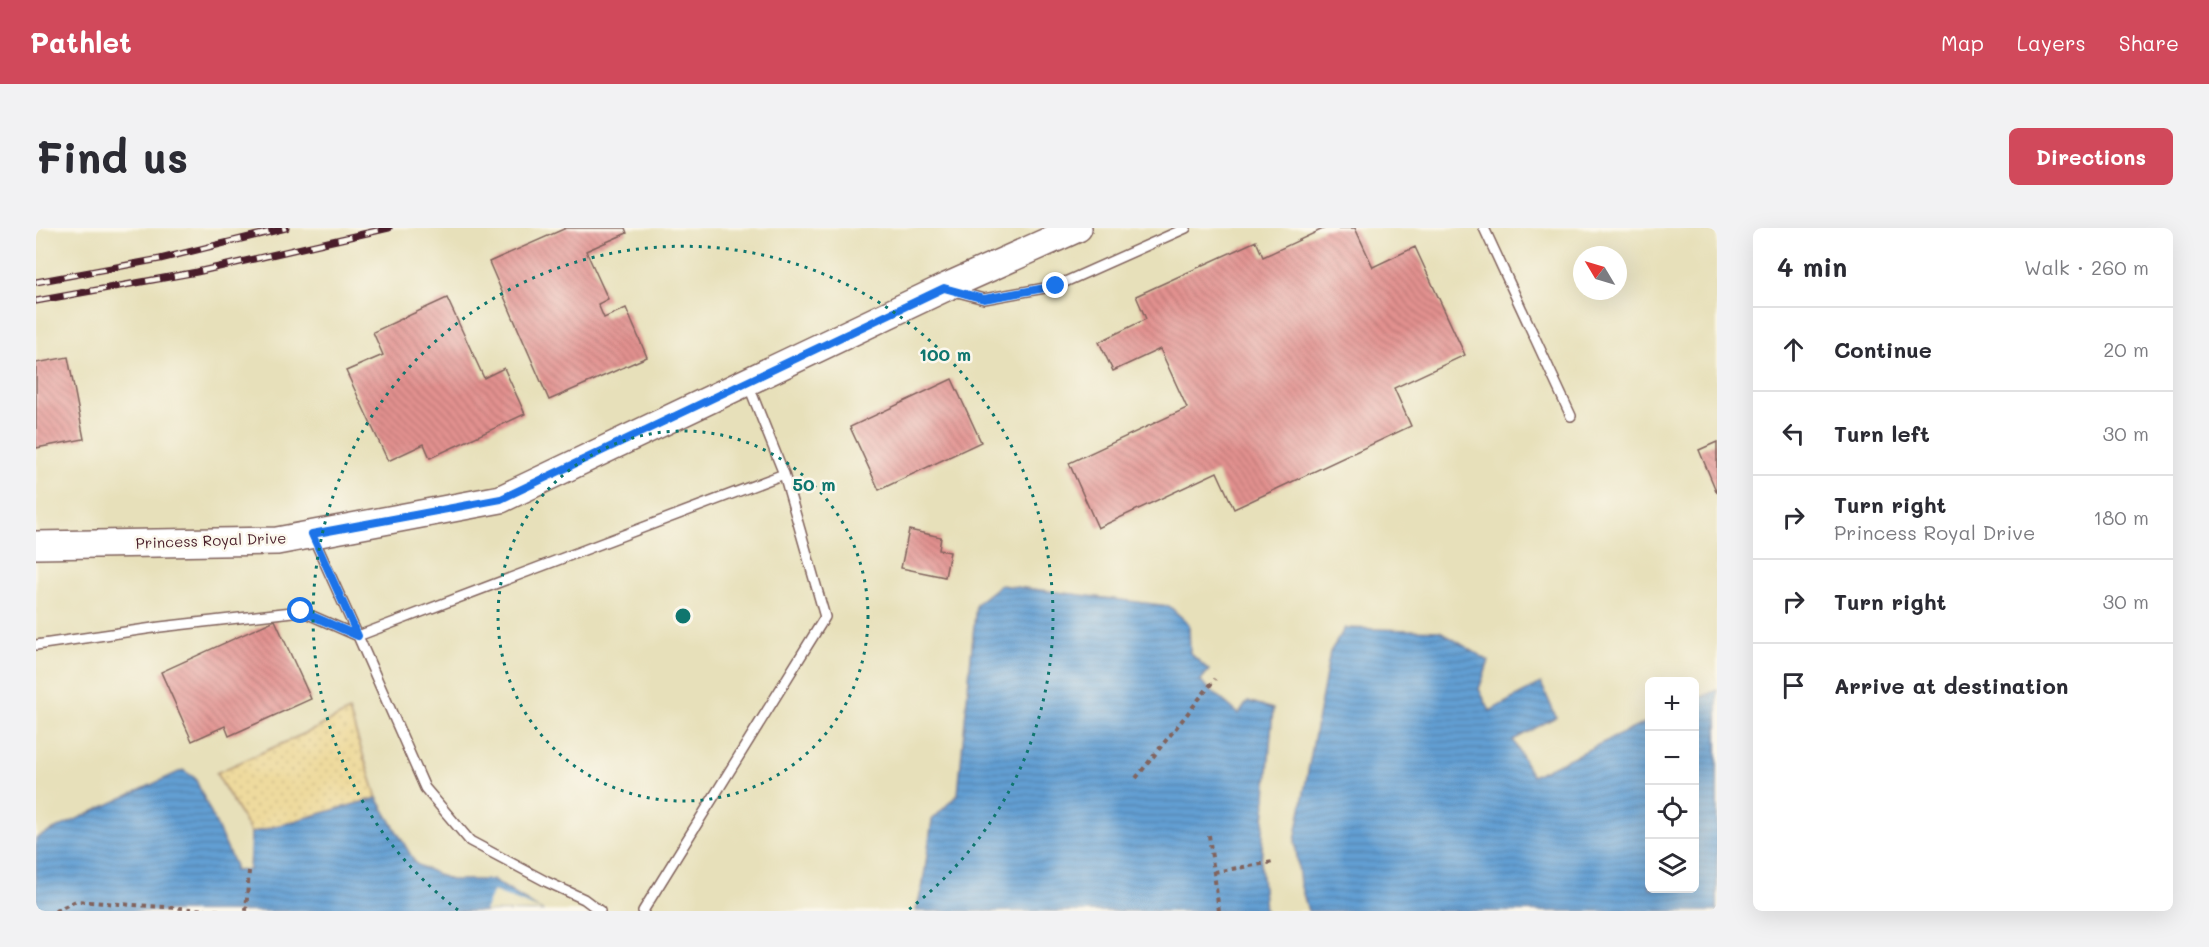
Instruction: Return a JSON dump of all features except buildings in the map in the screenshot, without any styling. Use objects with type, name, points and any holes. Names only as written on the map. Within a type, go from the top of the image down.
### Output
[{"type":"main road","name":"Princess Royal Drive","points":[[36,545],[277,541],[501,499],[944,288],[1078,228]]},
{"type":"lane","points":[[944,288],[984,299],[1056,286],[1186,228]]},
{"type":"lane","points":[[1484,228],[1571,416]]},
{"type":"lane","points":[[643,911],[825,617],[784,474],[747,382]]},
{"type":"lane","points":[[36,645],[160,627],[301,611],[358,636],[784,474]]},
{"type":"lane","points":[[312,534],[425,788],[470,841],[584,899],[600,911]]},
{"type":"path","points":[[1136,778],[1215,679]]},
{"type":"path","points":[[1209,835],[1219,911]]},
{"type":"path","points":[[1214,872],[1273,862]]},
{"type":"path","points":[[246,911],[249,871]]},
{"type":"path","points":[[55,911],[76,900],[222,911]]},
{"type":"sand","points":[[349,711],[377,798],[251,833],[216,773],[317,728]]},
{"type":"water","points":[[1000,585],[1169,606],[1189,624],[1190,653],[1209,670],[1200,681],[1239,714],[1248,701],[1273,709],[1261,865],[1265,911],[916,911],[923,884],[932,820],[958,794],[976,604]]},
{"type":"water","points":[[1345,628],[1440,631],[1489,661],[1479,689],[1490,711],[1541,683],[1556,717],[1513,740],[1532,776],[1645,723],[1645,893],[1699,893],[1699,698],[1717,690],[1717,911],[1308,911],[1300,883],[1295,841],[1330,652]]},
{"type":"water","points":[[183,770],[195,778],[235,866],[234,871],[249,870],[251,833],[377,798],[416,864],[450,880],[493,880],[542,911],[36,911],[36,838]]},
{"type":"pier","points":[[493,891],[543,911],[484,911]]},
{"type":"railway","points":[[36,282],[160,259],[286,228]]},
{"type":"railway","points":[[36,301],[197,272],[389,228]]},
{"type":"route","points":[[301,611],[358,636],[312,534],[501,499],[944,288],[984,299],[1056,286]]}]
